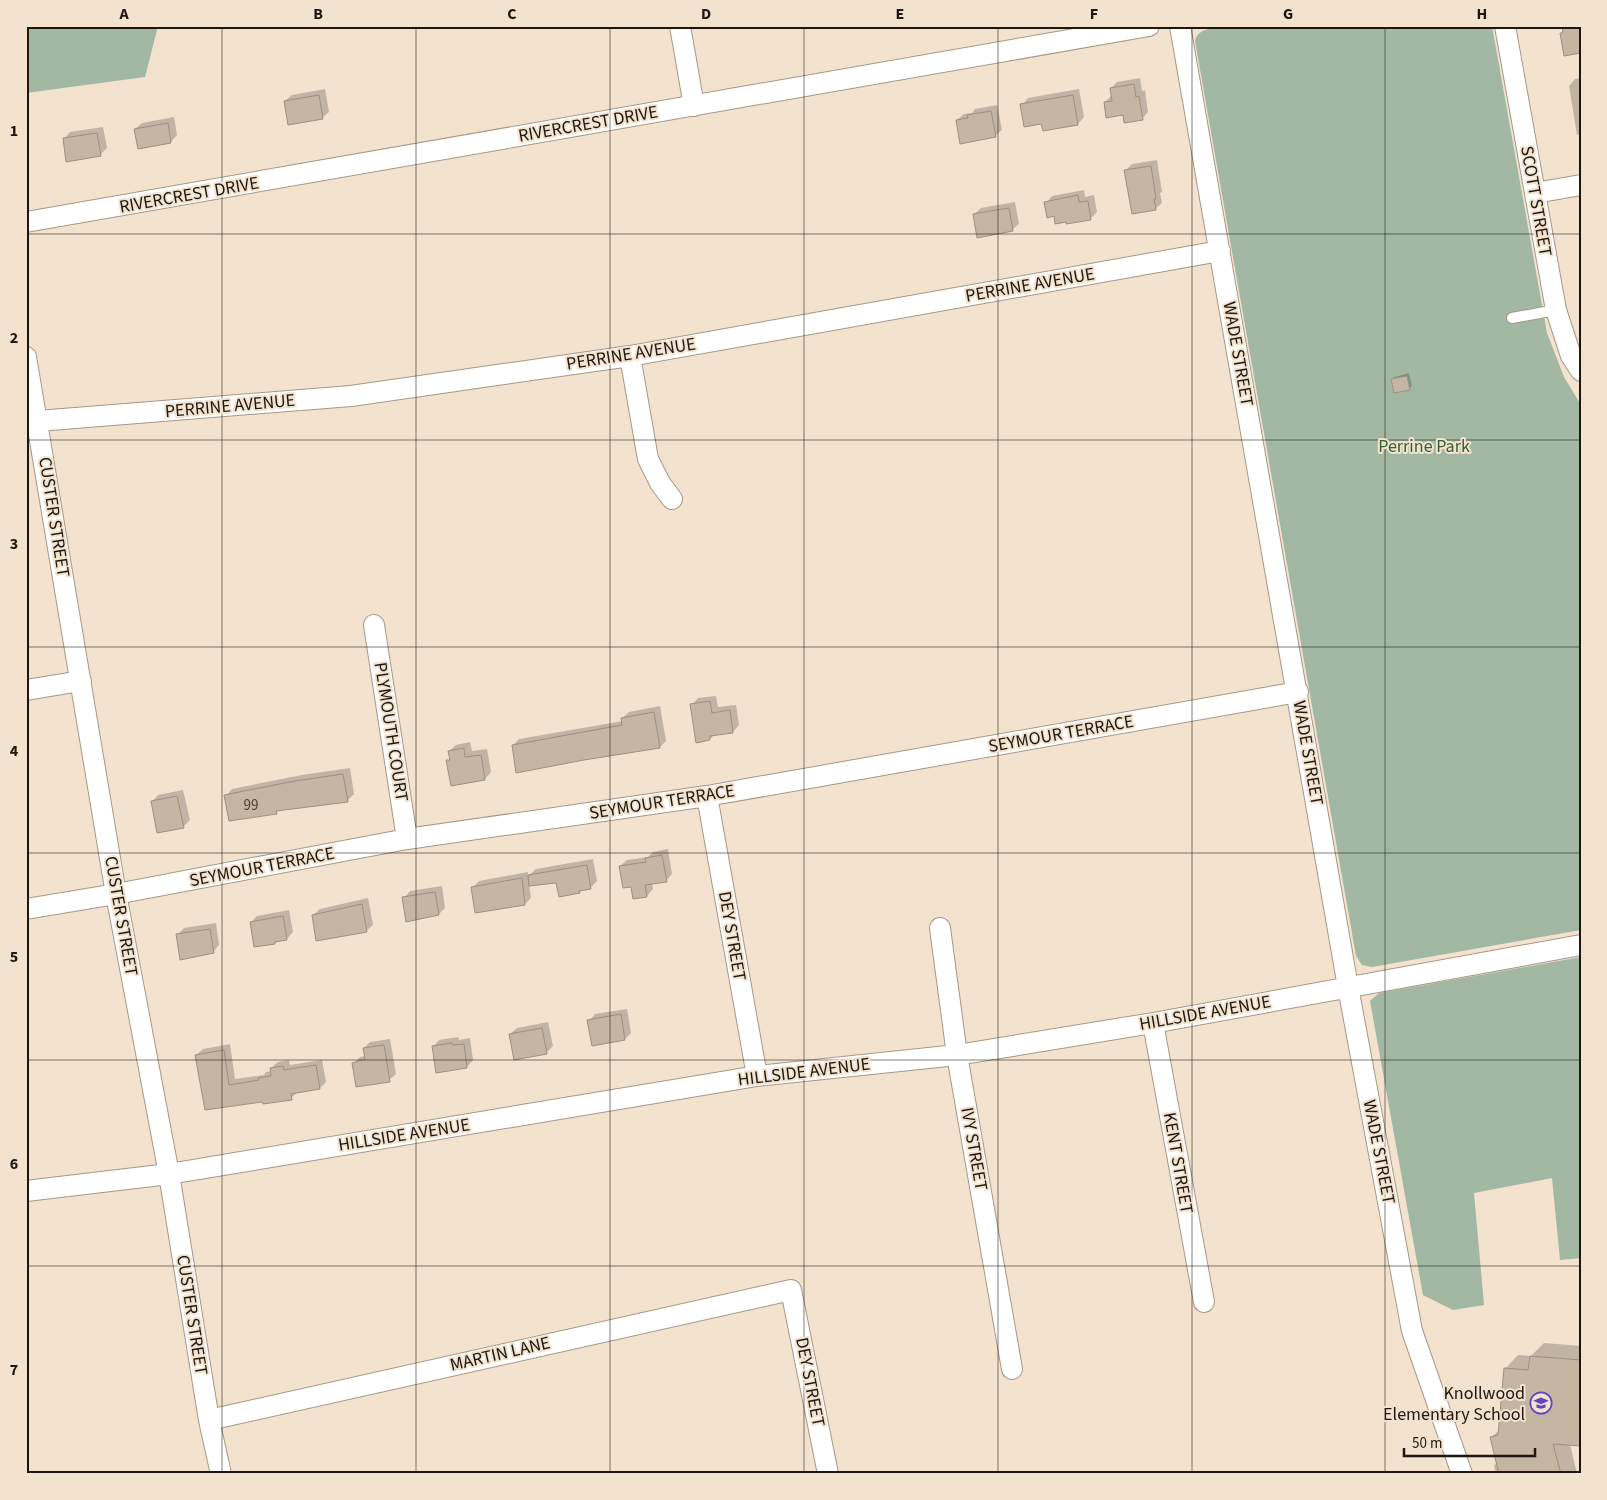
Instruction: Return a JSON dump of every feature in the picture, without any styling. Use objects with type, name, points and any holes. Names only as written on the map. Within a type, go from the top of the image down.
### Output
[{"type":"street","points":[[680,26],[694,106]]},
{"type":"street","name":"RIVERCREST DRIVE","points":[[27,218],[694,106],[1149,26]]},
{"type":"street","name":"WADE STREET","points":[[1180,26],[1298,692],[1348,987],[1412,1331],[1462,1474]]},
{"type":"street","name":"SCOTT STREET","points":[[1505,26],[1556,310],[1571,356],[1581,371]]},
{"type":"street","points":[[1535,193],[1581,185]]},
{"type":"street","name":"PERRINE AVENUE","points":[[38,421],[351,396],[630,356],[1220,251]]},
{"type":"street","points":[[630,356],[648,459],[660,483],[672,499]]},
{"type":"street","name":"CUSTER STREET","points":[[26,357],[116,894],[169,1174],[210,1420],[221,1474]]},
{"type":"street","name":"PLYMOUTH COURT","points":[[374,625],[408,839]]},
{"type":"street","points":[[26,690],[81,681]]},
{"type":"street","name":"SEYMOUR TERRACE","points":[[26,909],[408,839],[707,796],[1298,692]]},
{"type":"street","name":"DEY STREET","points":[[707,796],[757,1076]]},
{"type":"street","name":"IVY STREET","points":[[940,928],[958,1055],[1012,1369]]},
{"type":"street","name":"HILLSIDE AVENUE","points":[[26,1191],[169,1174],[757,1076],[958,1055],[1153,1023],[1581,945]]},
{"type":"street","name":"KENT STREET","points":[[1153,1023],[1204,1302]]},
{"type":"street","name":"DEY STREET","points":[[791,1290],[828,1474]]},
{"type":"street","name":"MARTIN LANE","points":[[210,1420],[791,1290]]},
{"type":"lane","points":[[1512,318],[1556,310]]},
{"type":"green space","points":[[26,26],[158,26],[145,77],[26,93]]},
{"type":"green space","name":"Perrine Park","points":[[1224,26],[1492,26],[1547,333],[1564,377],[1581,405],[1581,930],[1372,967],[1362,965],[1356,956],[1195,41],[1199,33],[1211,28]]},
{"type":"green space","points":[[1581,957],[1581,1258],[1560,1260],[1552,1178],[1474,1193],[1484,1305],[1453,1310],[1423,1295],[1370,1001],[1379,993]]},
{"type":"building","points":[[1562,26],[1581,26],[1581,53],[1564,56],[1560,33],[1563,33]]},
{"type":"building","points":[[1134,84],[1136,97],[1139,96],[1143,120],[1124,123],[1123,115],[1106,118],[1104,102],[1112,101],[1110,88]]},
{"type":"building","points":[[319,95],[323,119],[288,125],[284,101]]},
{"type":"building","points":[[1073,95],[1078,125],[1043,131],[1041,124],[1024,127],[1020,104]]},
{"type":"building","points":[[991,111],[996,137],[960,144],[956,120],[968,118],[967,115]]},
{"type":"building","points":[[168,123],[171,143],[138,149],[134,129]]},
{"type":"building","points":[[97,133],[101,156],[66,162],[63,138]]},
{"type":"building","points":[[1151,166],[1156,210],[1132,214],[1124,170]]},
{"type":"building","points":[[1078,195],[1079,202],[1088,201],[1091,220],[1055,224],[1054,216],[1047,218],[1044,202]]},
{"type":"building","points":[[1009,208],[1013,231],[977,238],[973,214]]},
{"type":"building","points":[[1407,376],[1410,390],[1394,393],[1391,379]]},
{"type":"building","points":[[710,701],[712,713],[730,710],[733,733],[710,736],[710,740],[696,743],[690,704]]},
{"type":"building","points":[[654,712],[660,748],[516,773],[512,745],[622,725],[621,718]]},
{"type":"building","points":[[464,748],[465,757],[481,755],[485,780],[451,786],[446,760],[450,760],[448,751]]},
{"type":"building","points":[[343,774],[348,802],[276,811],[277,814],[229,821],[224,795]]},
{"type":"building","points":[[177,796],[184,828],[157,833],[151,801]]},
{"type":"building","points":[[662,855],[667,882],[645,885],[647,897],[633,899],[631,887],[623,888],[619,866],[646,862],[645,858]]},
{"type":"building","points":[[587,865],[591,889],[579,891],[580,893],[559,897],[556,883],[529,886],[528,875]]},
{"type":"building","points":[[522,878],[525,905],[475,913],[471,887]]},
{"type":"building","points":[[435,892],[439,915],[406,922],[402,897]]},
{"type":"building","points":[[362,904],[367,932],[316,941],[312,915]]},
{"type":"building","points":[[283,916],[287,940],[254,947],[250,922]]},
{"type":"building","points":[[210,929],[214,953],[180,960],[176,934]]},
{"type":"building","points":[[621,1014],[625,1040],[592,1046],[587,1020]]},
{"type":"building","points":[[542,1028],[547,1054],[514,1060],[509,1034]]},
{"type":"building","points":[[452,1043],[453,1045],[464,1044],[467,1068],[436,1073],[432,1046]]},
{"type":"building","points":[[384,1045],[390,1082],[356,1087],[352,1063],[365,1059],[363,1048]]},
{"type":"building","points":[[224,1050],[229,1085],[271,1076],[270,1068],[283,1066],[284,1070],[316,1065],[320,1089],[291,1094],[292,1100],[205,1110],[195,1055]]},
{"type":"building","name":"Knollwood Elementary School","points":[[1530,1356],[1581,1360],[1581,1446],[1553,1444],[1561,1474],[1499,1474],[1490,1437],[1498,1435],[1504,1368],[1528,1370]]},
{"type":"place","name":"Knollwood Elementary School","points":[[1541,1403]]}]
